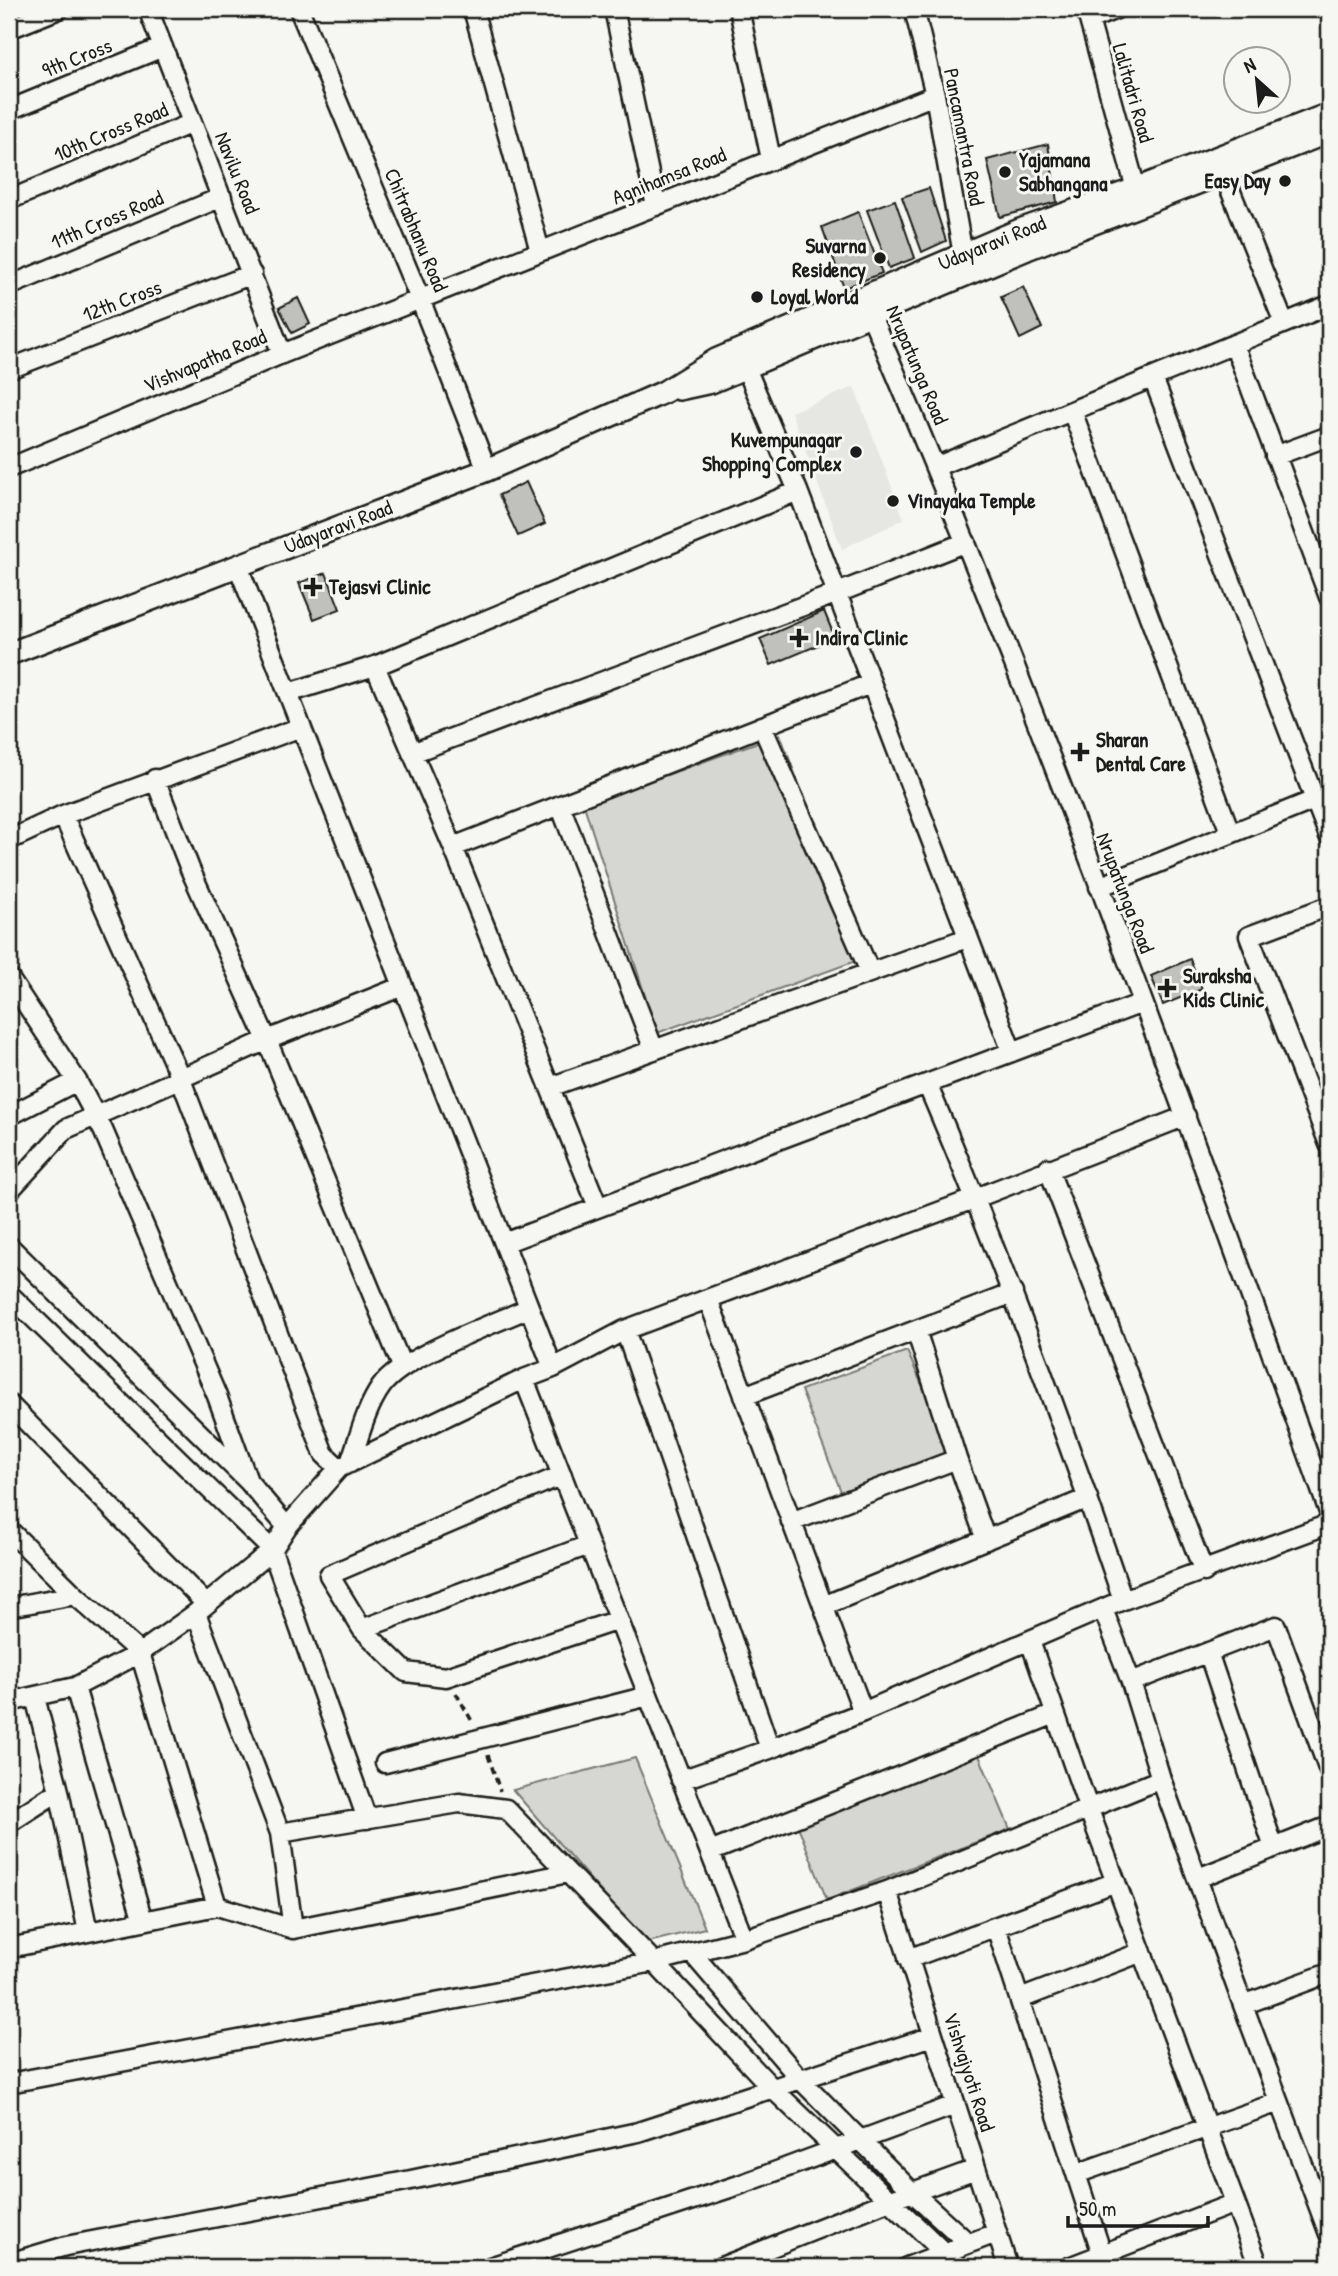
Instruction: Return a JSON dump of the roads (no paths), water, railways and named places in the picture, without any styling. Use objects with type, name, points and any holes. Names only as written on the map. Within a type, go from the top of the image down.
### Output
[{"type":"street","points":[[9,29],[59,9]]},
{"type":"street","name":"Navilu Road","points":[[148,9],[282,354]]},
{"type":"street","name":"Chitrabhanu Road","points":[[299,9],[420,299],[487,470]]},
{"type":"street","points":[[473,9],[540,251]]},
{"type":"street","points":[[614,9],[656,206]]},
{"type":"street","points":[[739,9],[771,159]]},
{"type":"street","name":"Pancamantra Road","points":[[914,9],[935,95],[966,264]]},
{"type":"street","points":[[1087,14],[1116,9]]},
{"type":"street","name":"Lalitadri Road","points":[[1087,14],[1136,189]]},
{"type":"street","name":"9th Cross","points":[[9,110],[163,47]]},
{"type":"street","name":"Agnihamsa Road","points":[[420,299],[935,95]]},
{"type":"street","name":"Udayaravi Road","points":[[966,264],[1020,230],[1136,189],[1329,114]]},
{"type":"street","name":"10th Cross Road","points":[[9,200],[192,123]]},
{"type":"street","name":"Udayaravi Road","points":[[9,654],[487,470],[664,392],[716,360],[867,306],[966,264],[1329,132]]},
{"type":"street","points":[[1223,172],[1284,323]]},
{"type":"street","name":"11th Cross Road","points":[[9,286],[222,197]]},
{"type":"street","name":"12th Cross","points":[[9,369],[252,274]]},
{"type":"street","name":"Vishvapatha Road","points":[[9,468],[420,299]]},
{"type":"street","points":[[935,467],[1329,305]]},
{"type":"street","name":"Udayaravi Road","points":[[664,392],[711,382],[746,368],[867,306]]},
{"type":"street","name":"Nrupatunga Road","points":[[867,306],[966,542],[1099,887],[1186,1116],[1329,1512]]},
{"type":"street","points":[[1234,344],[1275,456],[1322,554],[1329,597]]},
{"type":"street","points":[[746,368],[797,491],[1012,1052]]},
{"type":"street","points":[[1153,377],[1323,797],[1329,836]]},
{"type":"street","points":[[1072,411],[1230,832]]},
{"type":"street","points":[[1275,456],[1329,436]]},
{"type":"street","points":[[288,693],[375,666],[797,491]]},
{"type":"street","points":[[412,753],[966,542]]},
{"type":"street","points":[[238,566],[553,1368]]},
{"type":"street","points":[[375,666],[453,846],[598,1207]]},
{"type":"street","points":[[453,846],[870,684]]},
{"type":"street","points":[[762,726],[870,972]]},
{"type":"street","points":[[9,840],[63,815],[155,779],[301,727]]},
{"type":"street","points":[[155,779],[190,869],[267,1040],[402,1366]]},
{"type":"street","points":[[1099,887],[1230,832],[1323,797]]},
{"type":"street","points":[[561,805],[654,1050]]},
{"type":"street","points":[[63,815],[180,1077],[324,1454],[345,1465]]},
{"type":"street","points":[[1329,906],[1249,936],[1329,1144]]},
{"type":"street","points":[[550,1087],[967,937]]},
{"type":"street","points":[[9,978],[16,1005],[77,1081],[95,1115],[217,1396],[248,1481]]},
{"type":"street","points":[[9,1191],[66,1129],[180,1077],[402,986]]},
{"type":"street","points":[[503,1243],[1142,1003]]},
{"type":"street","points":[[9,1116],[77,1081]]},
{"type":"street","points":[[927,1084],[1013,1293],[1123,1600]]},
{"type":"street","points":[[345,1465],[553,1368],[625,1330],[1186,1116]]},
{"type":"street","points":[[1048,1168],[1204,1572]]},
{"type":"street","points":[[9,1246],[248,1481],[288,1527]]},
{"type":"street","points":[[744,1396],[1013,1293]]},
{"type":"street","points":[[9,1294],[272,1550],[367,1819]]},
{"type":"street","points":[[708,1299],[863,1712]]},
{"type":"street","points":[[9,1702],[75,1687],[140,1653],[201,1608],[272,1550],[288,1527],[345,1465],[381,1386],[402,1366],[529,1308]]},
{"type":"street","points":[[625,1330],[770,1749]]},
{"type":"street","points":[[916,1330],[986,1540]]},
{"type":"street","points":[[524,1380],[744,1939]]},
{"type":"street","points":[[9,1404],[201,1608],[280,1833],[293,1929]]},
{"type":"street","points":[[791,1522],[957,1459]]},
{"type":"street","points":[[562,1475],[329,1575],[362,1629],[406,1672],[446,1677],[618,1620]]},
{"type":"street","points":[[822,1606],[1088,1498]]},
{"type":"street","points":[[681,1780],[770,1749],[863,1712],[1123,1600],[1329,1524]]},
{"type":"street","points":[[9,1530],[75,1595],[140,1653],[217,1906]]},
{"type":"street","points":[[362,1629],[589,1545]]},
{"type":"street","points":[[9,1607],[75,1595]]},
{"type":"street","points":[[1103,1609],[1131,1682],[1161,1779],[1243,2006],[1329,2234]]},
{"type":"street","points":[[1131,1682],[1276,1626],[1329,1771]]},
{"type":"street","points":[[1030,1641],[1089,1810],[1259,2267]]},
{"type":"street","points":[[1208,1652],[1274,1848]]},
{"type":"street","points":[[75,1687],[143,1921]]},
{"type":"street","points":[[385,1763],[648,1696]]},
{"type":"street","points":[[35,1697],[59,1791],[88,1932]]},
{"type":"street","points":[[710,1852],[1055,1714]]},
{"type":"street","points":[[9,2083],[654,1962],[744,1939],[887,1891],[1161,1779]]},
{"type":"street","points":[[9,1823],[59,1791]]},
{"type":"street","points":[[280,1833],[459,1803],[506,1809],[772,2088],[959,2267]]},
{"type":"street","points":[[1198,1878],[1329,1826]]},
{"type":"street","points":[[9,1948],[217,1906],[293,1929],[568,1873]]},
{"type":"street","points":[[908,1959],[1116,1882]]},
{"type":"street","name":"Vishvajyoti Road","points":[[887,1891],[1007,2267]]},
{"type":"street","points":[[996,1927],[1102,2255]]},
{"type":"street","points":[[691,1952],[800,2079],[912,2192],[968,2244]]},
{"type":"street","points":[[1020,1999],[1142,1952]]},
{"type":"street","points":[[1243,2006],[1328,1977]]},
{"type":"street","points":[[9,2263],[66,2246],[406,2181],[638,2132],[933,2036]]},
{"type":"street","points":[[1076,2174],[1279,2102]]},
{"type":"street","points":[[490,2267],[739,2185],[955,2105]]},
{"type":"street","points":[[721,2267],[888,2200],[976,2169]]},
{"type":"street","points":[[1069,2267],[1235,2203]]},
{"type":"street","points":[[907,2267],[996,2233]]},
{"type":"place","name":"Yajamana Sabhangana","points":[[1005,172]]},
{"type":"place","name":"Easy Day","points":[[1285,181]]},
{"type":"place","name":"Suvarna Residency","points":[[880,258]]},
{"type":"place","name":"Loyal World","points":[[757,297]]},
{"type":"place","name":"Kuvempunagar Shopping Complex","points":[[856,452]]},
{"type":"place","name":"Vinayaka Temple","points":[[893,501]]},
{"type":"place","name":"Tejasvi Clinic","points":[[313,587]]},
{"type":"place","name":"Indira Clinic","points":[[799,638]]},
{"type":"place","name":"Sharan Dental Care","points":[[1080,752]]},
{"type":"place","name":"Suraksha Kids Clinic","points":[[1167,988]]}]
